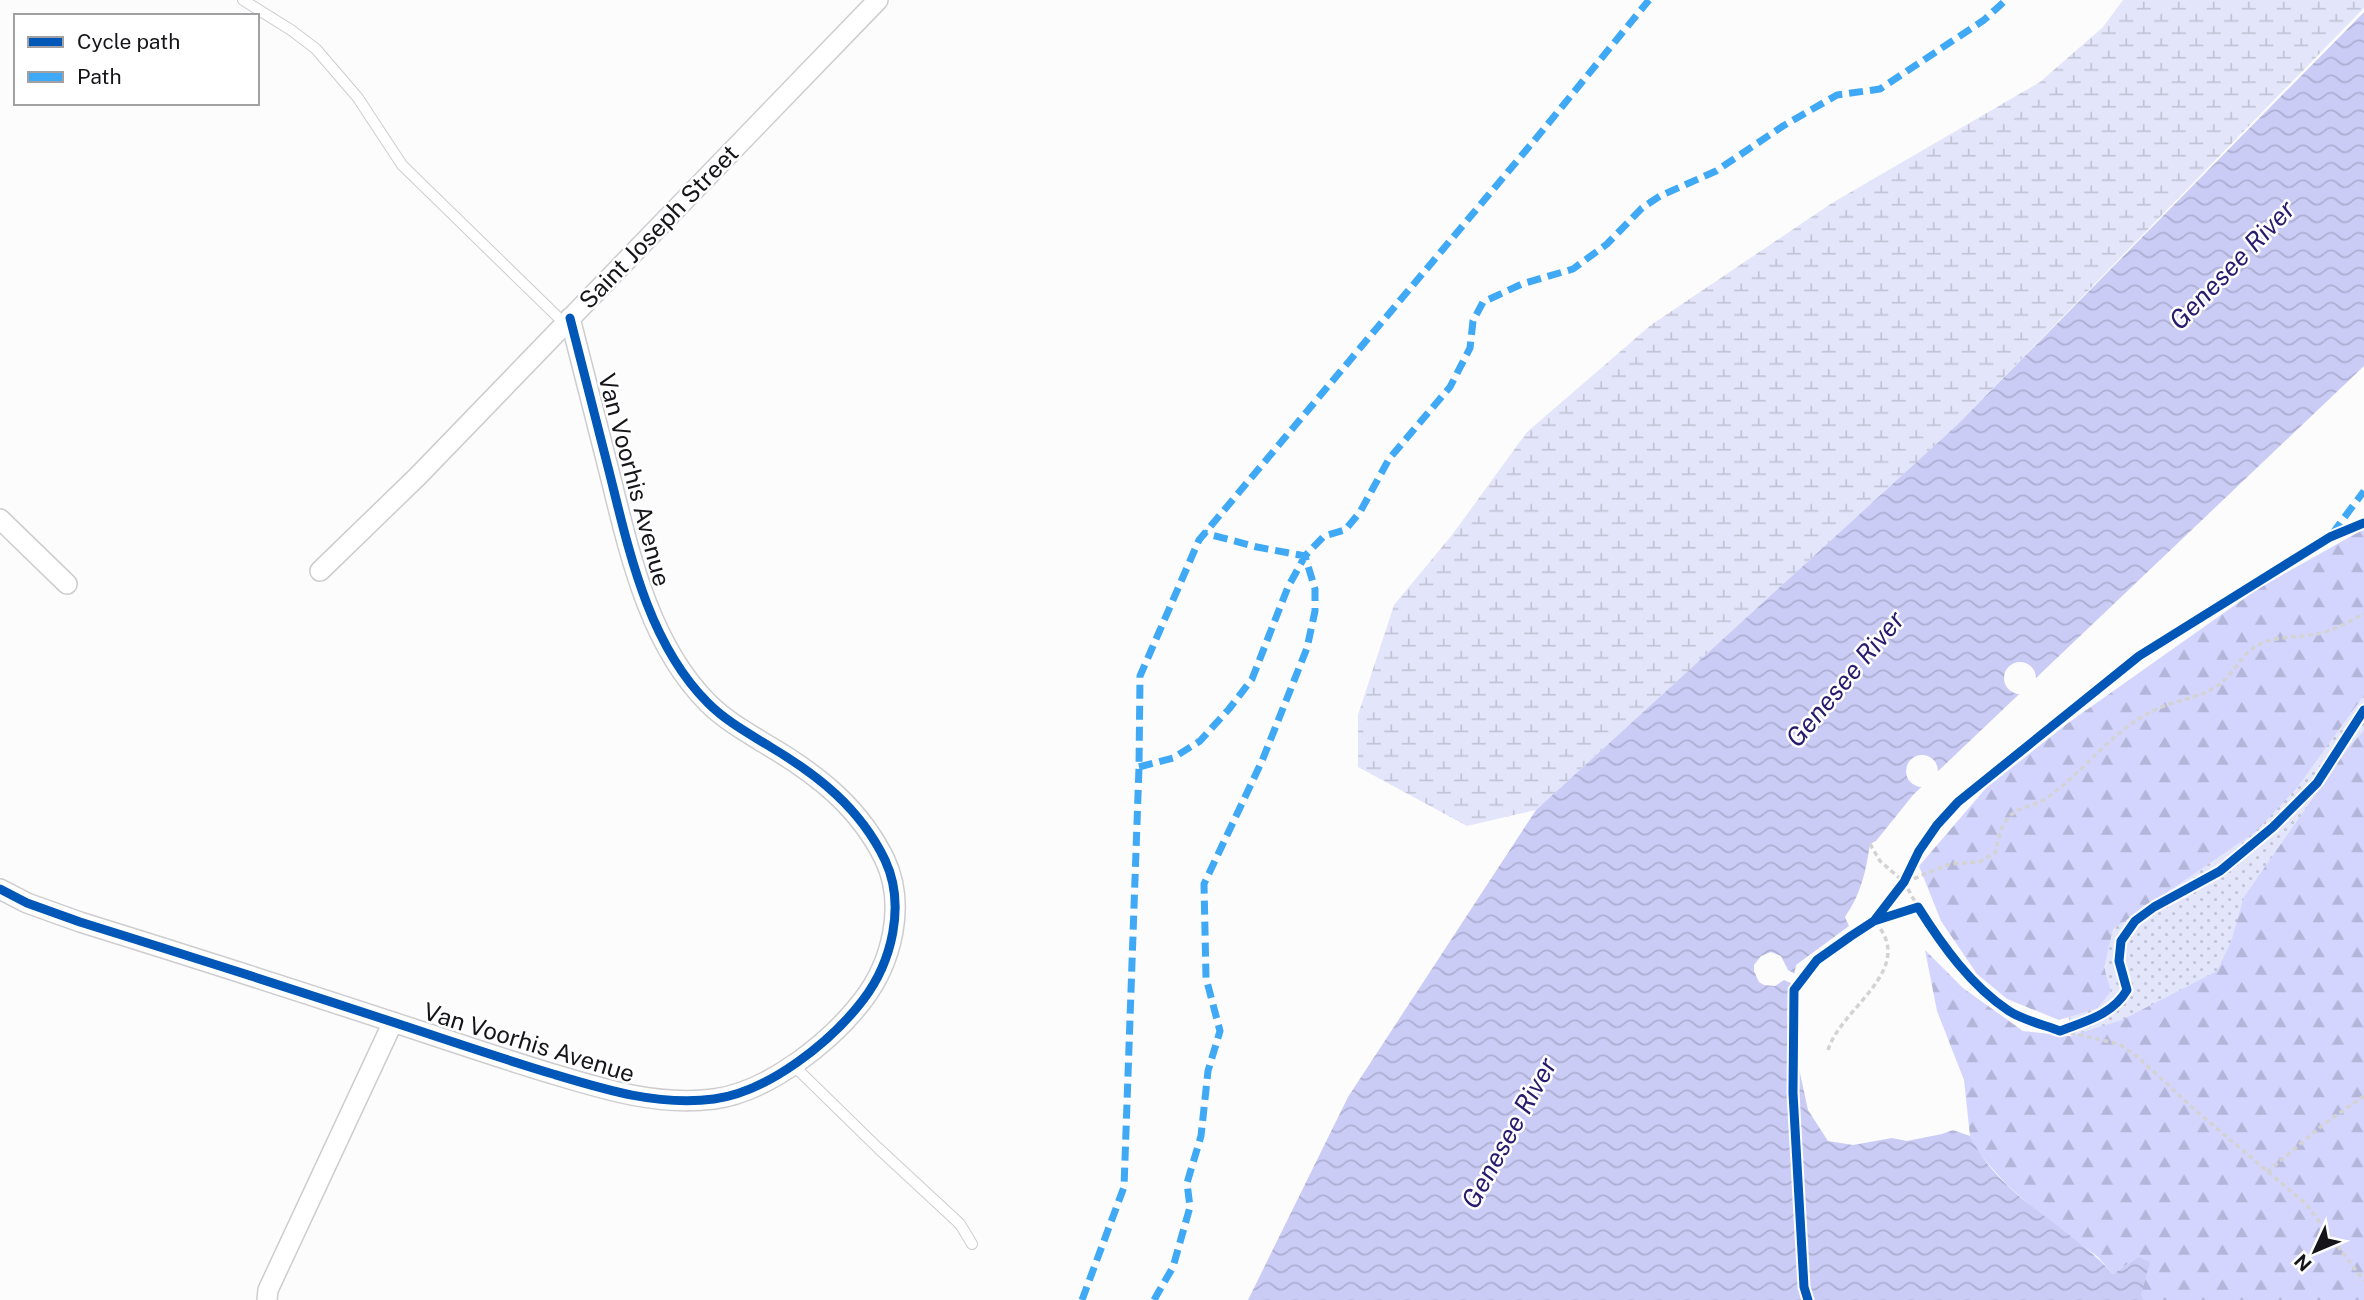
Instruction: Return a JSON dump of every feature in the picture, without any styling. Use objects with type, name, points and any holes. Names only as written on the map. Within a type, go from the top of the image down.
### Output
[{"type":"street","name":"Saint Joseph Street","points":[[320,571],[418,476],[878,0]]},
{"type":"street","name":"Van Voorhis Avenue","points":[[0,889],[27,903],[80,922],[608,1090],[650,1099],[719,1099],[751,1087],[793,1065],[847,1021],[868,993],[883,965],[893,931],[895,904],[888,865],[873,836],[846,801],[814,774],[740,728],[711,706],[686,679],[648,605],[628,549],[568,321]]},
{"type":"street","points":[[0,519],[67,584]]},
{"type":"street","name":"Van Voorhis Avenue","points":[[267,1300],[268,1290],[393,1022]]},
{"type":"lane","points":[[243,0],[292,30],[316,49],[358,98],[402,165],[568,321]]},
{"type":"lane","points":[[793,1065],[960,1224],[972,1244]]},
{"type":"path","points":[[1874,921],[1904,882],[1937,825],[1958,802],[2139,656],[2330,537],[2364,523]]},
{"type":"path","points":[[1904,882],[1950,864],[1979,862],[1995,853],[1999,835],[2007,819],[2019,808],[2042,801],[2061,788],[2100,749],[2133,723],[2158,708],[2186,701],[2213,689],[2233,674],[2244,655],[2263,642],[2326,632],[2364,614]]},
{"type":"path","points":[[2060,1031],[2108,1012],[2121,1000],[2127,990],[2119,961],[2121,941],[2135,921],[2154,907],[2220,871],[2273,827],[2317,783],[2364,710]]},
{"type":"path","points":[[1870,844],[1880,861],[1904,882],[1939,940],[1979,987],[2010,1012],[2060,1031],[2119,1045],[2139,1058],[2306,1205],[2364,1281]]},
{"type":"path","points":[[1808,1300],[1804,1287],[1793,1093],[1794,990],[1817,960],[1874,921],[1918,907]]},
{"type":"path","points":[[1828,1050],[1832,1036],[1875,986],[1888,963],[1887,944],[1882,929],[1874,921]]},
{"type":"path","points":[[2267,1172],[2364,1096]]},
{"type":"green space","points":[[2123,0],[2364,0],[2364,8],[1957,425],[1536,810],[1467,826],[1358,767],[1358,715],[1394,605],[1452,535],[1527,432],[1651,325],[1832,203],[2040,82],[2103,27]]},
{"type":"green space","points":[[2364,529],[2364,695],[2296,789],[2254,833],[2113,929],[2104,968],[2111,991],[2098,1008],[2059,1020],[2007,999],[1977,974],[1941,921],[1919,866],[1986,788],[2068,723],[2259,588]]},
{"type":"green space","points":[[2364,682],[2364,745],[2232,961],[2173,1001],[2074,1039],[2066,1007],[2082,948]]},
{"type":"green space","points":[[2364,730],[2364,1300],[2144,1300],[2141,1296],[2138,1257],[2113,1274],[2098,1257],[2040,1214],[2006,1184],[1977,1151],[1970,1136],[1964,1080],[1937,1011],[1925,950],[1963,988],[2023,1031],[2070,1036],[2122,1020],[2217,971],[2231,942],[2244,897],[2345,752]]},
{"type":"water","name":"Genesee River","points":[[2364,12],[2364,366],[1913,795],[1876,841],[1870,844],[1862,882],[1845,917],[1849,926],[1796,965],[1787,1013],[1808,1110],[1828,1141],[1853,1145],[1892,1138],[1907,1141],[1953,1130],[1970,1136],[1999,1177],[2113,1274],[2138,1257],[2150,1262],[2141,1295],[2144,1300],[1248,1300],[1348,1097],[1536,810],[1957,425]]},
{"type":"pier","points":[[2020,662],[2031,667],[2036,678],[2031,689],[2020,694],[2009,689],[2004,678],[2009,667]]},
{"type":"pier","points":[[1922,755],[1933,760],[1938,771],[1933,782],[1922,787],[1911,782],[1906,771],[1911,760]]},
{"type":"pier","points":[[1771,952],[1781,956],[1788,970],[1797,975],[1795,985],[1784,980],[1775,986],[1759,982],[1754,965],[1761,956]]},
{"type":"marked path","points":[[1082,1300],[1124,1187],[1140,676],[1199,540],[1649,0]]},
{"type":"marked path","points":[[1139,767],[1173,758],[1200,741],[1252,679],[1288,587],[1305,556],[1324,536],[1345,530],[1360,512],[1389,459],[1450,387],[1470,348],[1473,321],[1483,302],[1522,284],[1573,269],[1607,244],[1642,208],[1660,196],[1716,171],[1783,126],[1837,95],[1880,89],[1984,20],[2006,0]]},
{"type":"marked path","points":[[2332,534],[2364,491]]},
{"type":"marked path","points":[[1154,1300],[1173,1267],[1190,1207],[1187,1183],[1201,1136],[1208,1071],[1220,1031],[1206,978],[1204,884],[1262,761],[1307,648],[1315,611],[1315,589],[1305,556],[1204,533]]},
{"type":"cycle path","points":[[0,889],[27,903],[80,922],[521,1064],[593,1086],[652,1098],[693,1101],[714,1099],[756,1086],[797,1063],[850,1016],[882,968],[893,933],[894,896],[885,860],[863,824],[836,794],[787,757],[715,709],[687,679],[670,653],[633,564],[570,318]]},
{"type":"cycle path","points":[[1874,921],[1904,882],[1919,851],[1937,825],[1958,802],[2139,656],[2330,537],[2364,523]]},
{"type":"cycle path","points":[[1808,1300],[1804,1287],[1793,1093],[1794,990],[1817,960],[1874,921],[1918,907],[1947,950],[1970,977],[2009,1011],[2060,1031],[2089,1020],[2114,1006],[2127,990],[2119,961],[2121,941],[2135,921],[2154,907],[2220,871],[2273,827],[2317,783],[2364,710]]}]
